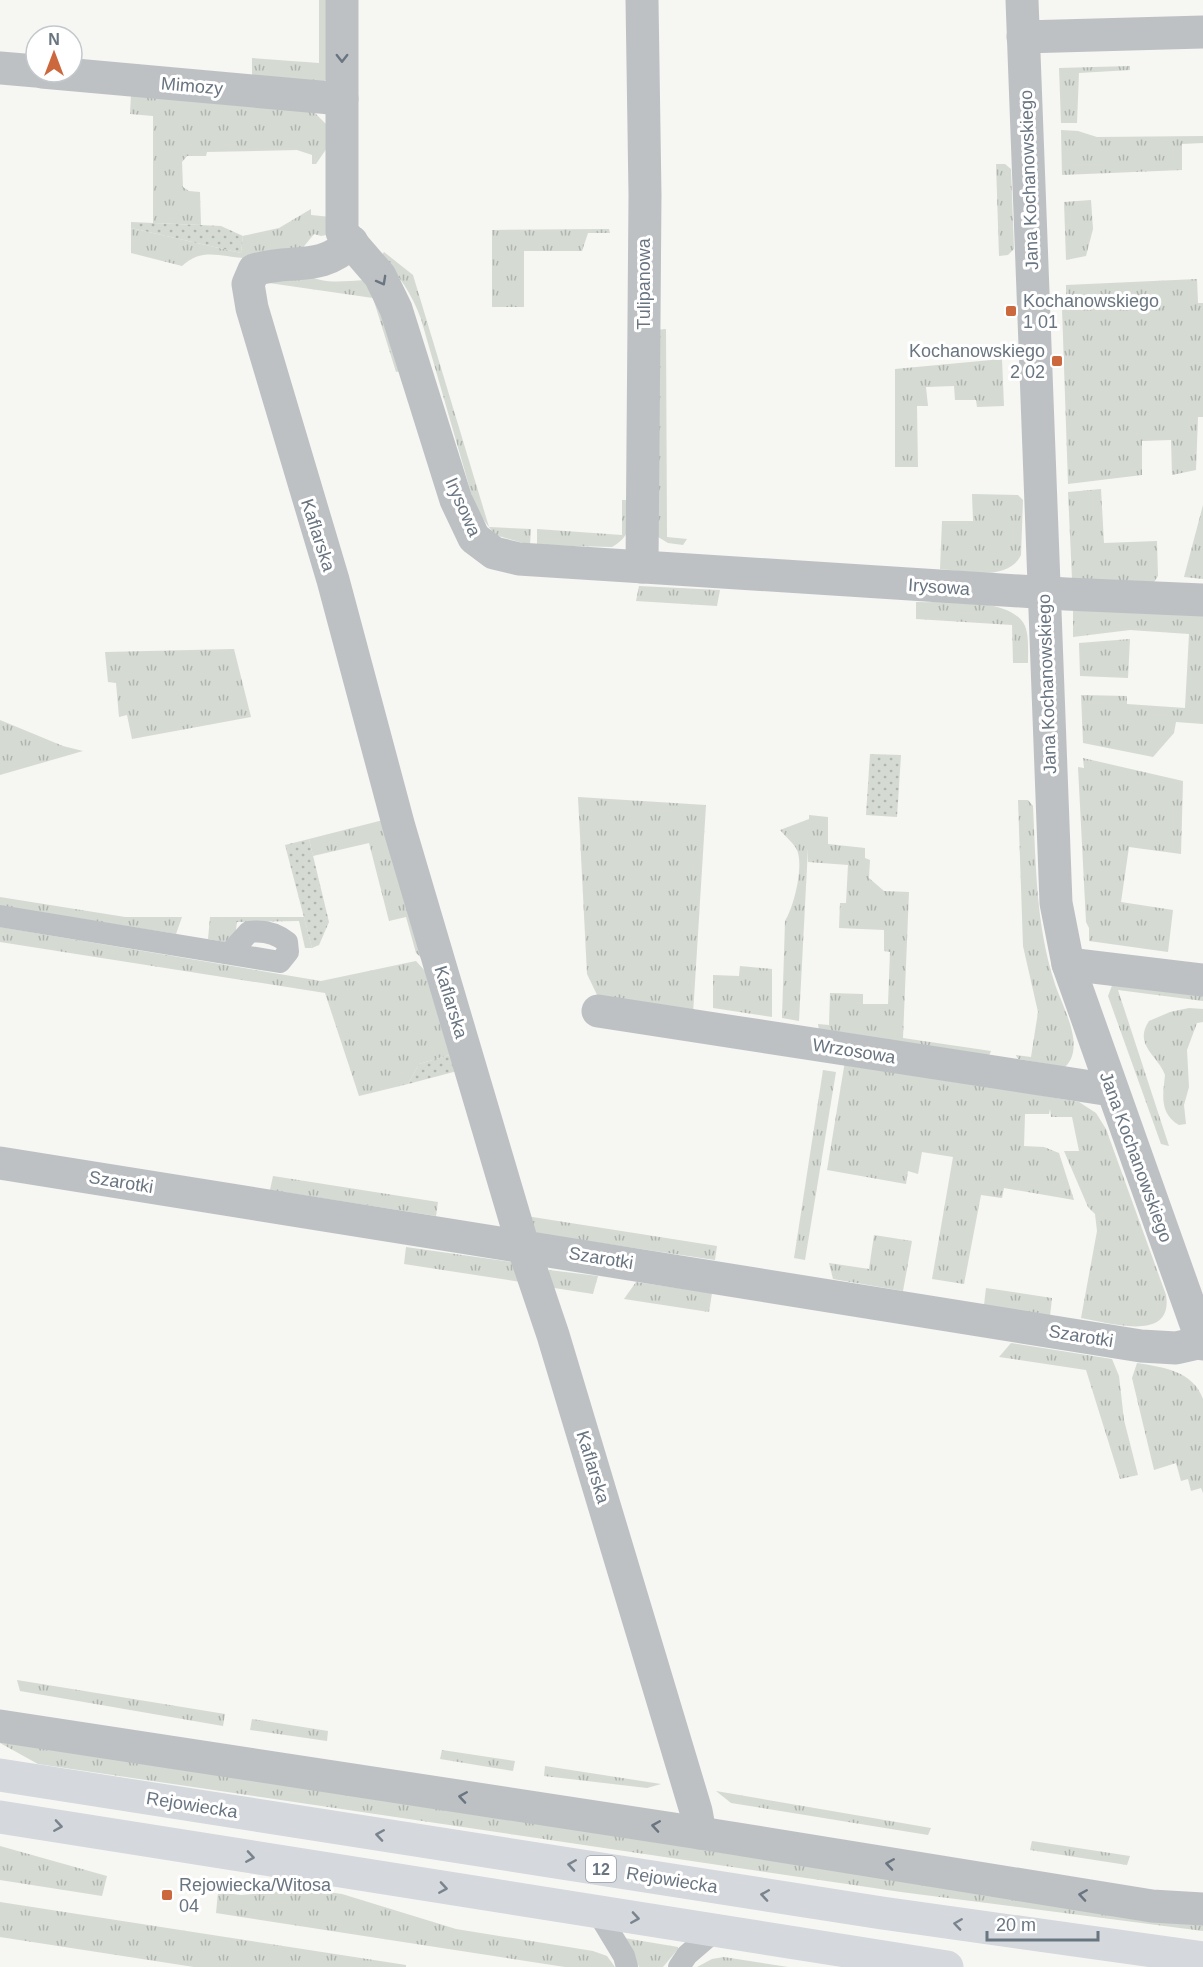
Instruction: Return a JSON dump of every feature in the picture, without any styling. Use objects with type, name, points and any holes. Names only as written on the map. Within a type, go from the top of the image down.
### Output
[{"type":"highway","name":"Rejowiecka","points":[[0,1775],[882,1913],[1203,1958]]},
{"type":"highway","points":[[0,1817],[947,1967]]},
{"type":"street","name":"Irysowa","points":[[342,0],[342,232],[380,276],[396,309],[456,500],[474,538],[482,546],[504,558],[1044,593],[1203,600]]},
{"type":"street","name":"Tulipanowa","points":[[642,0],[645,195],[642,567]]},
{"type":"street","name":"Jana Kochanowskiego","points":[[1022,0],[1056,903],[1068,964],[1203,1343]]},
{"type":"street","points":[[1023,37],[1203,33]]},
{"type":"street","points":[[0,68],[24,70]]},
{"type":"street","name":"Mimozy","points":[[84,76],[342,99]]},
{"type":"street","name":"Kaflarska","points":[[352,242],[337,256],[323,262],[280,264],[254,270],[248,284],[252,308],[333,580],[399,827],[523,1246],[696,1811],[700,1833]]},
{"type":"street","points":[[1068,964],[1203,980]]},
{"type":"street","name":"Wrzosowa","points":[[598,1011],[1111,1090]]},
{"type":"street","name":"Szarotki","points":[[0,1163],[1141,1346],[1176,1348],[1203,1343]]},
{"type":"street","points":[[0,1726],[700,1833],[1152,1906],[1203,1910]]},
{"type":"lane","points":[[0,916],[230,952]]},
{"type":"lane","points":[[598,1913],[624,1956],[627,1967]]},
{"type":"lane","points":[[679,1967],[687,1955],[716,1930]]},
{"type":"green space","points":[[319,0],[330,0],[326,80],[321,83],[252,79],[252,58],[319,63]]},
{"type":"green space","points":[[1130,66],[1130,70],[1079,73],[1077,123],[1061,123],[1059,68]]},
{"type":"green space","points":[[131,94],[314,112],[327,125],[331,142],[316,164],[312,164],[312,155],[297,150],[207,152],[206,156],[187,156],[182,162],[183,187],[189,191],[200,192],[201,225],[153,223],[153,116],[130,114]]},
{"type":"green space","points":[[1061,130],[1078,131],[1097,137],[1203,136],[1203,143],[1182,144],[1182,170],[1062,175]]},
{"type":"green space","points":[[996,164],[1005,164],[1011,169],[1014,249],[1008,255],[999,256]]},
{"type":"green space","points":[[1091,200],[1093,229],[1086,256],[1066,260],[1064,202]]},
{"type":"green space","points":[[311,209],[311,215],[331,217],[332,234],[321,236],[314,234],[301,250],[252,258],[204,255],[189,260],[182,266],[131,253],[131,228],[241,253],[243,236],[279,228]]},
{"type":"green space","points":[[131,222],[221,226],[243,236],[241,253],[131,228]]},
{"type":"green space","points":[[609,229],[610,233],[588,233],[582,251],[524,251],[524,307],[492,307],[492,230]]},
{"type":"green space","points":[[384,252],[413,275],[489,527],[531,529],[530,545],[495,535],[476,510],[421,319],[404,285],[380,257]]},
{"type":"green space","points":[[305,274],[327,281],[365,280],[372,287],[401,371],[396,372],[373,298],[255,281]]},
{"type":"green space","points":[[1197,279],[1198,303],[1203,303],[1203,417],[1198,417],[1196,470],[1172,475],[1171,440],[1142,441],[1142,475],[1068,484],[1062,308],[1066,305],[1066,285]]},
{"type":"green space","points":[[666,329],[667,537],[687,539],[683,545],[668,543],[658,537],[655,330]]},
{"type":"green space","points":[[1002,359],[1004,406],[977,407],[976,400],[955,400],[954,386],[926,387],[928,406],[917,406],[918,467],[895,467],[895,369]]},
{"type":"green space","points":[[1101,489],[1104,543],[1157,541],[1158,576],[1152,585],[1072,579],[1068,492]]},
{"type":"green space","points":[[972,494],[1018,495],[1023,500],[1021,555],[1006,569],[973,573],[940,569],[942,521],[973,521]]},
{"type":"green space","points":[[622,500],[633,500],[631,521],[627,533],[619,543],[612,547],[537,545],[537,529],[622,535]]},
{"type":"green space","points":[[1203,505],[1203,579],[1184,577]]},
{"type":"green space","points":[[639,586],[720,590],[717,606],[636,601]]},
{"type":"green space","points":[[916,602],[959,602],[1006,610],[1018,617],[1025,626],[1028,639],[1028,663],[1013,663],[1012,625],[916,619]]},
{"type":"green space","points":[[1073,610],[1203,611],[1203,724],[1176,722],[1174,733],[1153,757],[1083,743],[1081,695],[1127,696],[1127,704],[1185,708],[1189,634],[1130,630],[1073,637]]},
{"type":"green space","points":[[1130,639],[1128,678],[1080,676],[1079,643]]},
{"type":"green space","points":[[234,649],[251,717],[132,739],[127,715],[119,717],[116,683],[108,682],[105,652]]},
{"type":"green space","points":[[0,720],[63,746],[83,751],[0,775]]},
{"type":"green space","points":[[870,754],[901,755],[897,817],[866,815]]},
{"type":"green space","points":[[1083,758],[1183,781],[1181,854],[1129,847],[1121,902],[1173,910],[1168,952],[1089,941],[1078,767],[1084,768]]},
{"type":"green space","points":[[578,797],[706,805],[693,1014],[598,997],[587,974]]},
{"type":"green space","points":[[1018,800],[1028,800],[1033,806],[1040,916],[1048,960],[1073,1037],[1074,1048],[1065,1067],[1018,1059],[1016,1055],[1031,1057],[1038,1012],[1023,946]]},
{"type":"green space","points":[[809,815],[828,817],[828,844],[865,848],[865,858],[870,860],[869,878],[884,891],[909,892],[903,1038],[991,1051],[988,1058],[819,1031],[818,1024],[829,1025],[830,993],[863,994],[863,1004],[888,1004],[890,952],[884,951],[884,930],[839,928],[840,903],[846,903],[848,865],[808,862],[808,848],[799,1021],[782,1018],[785,921],[795,896],[799,864],[796,848],[780,830],[809,819]]},
{"type":"green space","points":[[387,819],[431,967],[416,953],[406,917],[389,921],[369,843],[313,856],[309,839]]},
{"type":"green space","points":[[309,839],[329,922],[319,945],[312,948],[285,845]]},
{"type":"green space","points":[[0,897],[125,917],[182,917],[176,934],[0,906]]},
{"type":"green space","points":[[210,917],[304,917],[312,948],[305,948],[299,921],[237,922],[234,944],[208,939]]},
{"type":"green space","points":[[0,927],[321,981],[416,961],[436,983],[456,1053],[419,1064],[408,1084],[359,1096],[325,993],[0,942]]},
{"type":"green space","points":[[740,966],[772,969],[772,1017],[713,1008],[713,975],[739,976]]},
{"type":"green space","points":[[1113,983],[1203,996],[1203,1001],[1118,990],[1169,1146],[1161,1144],[1108,996]]},
{"type":"green space","points":[[1189,1008],[1203,1009],[1203,1022],[1197,1023],[1187,1050],[1189,1087],[1184,1105],[1186,1124],[1179,1125],[1165,1109],[1163,1096],[1165,1075],[1148,1050],[1144,1037],[1149,1021],[1170,1012]]},
{"type":"green space","points":[[456,1053],[461,1070],[408,1084],[419,1064]]},
{"type":"green space","points":[[845,1061],[1079,1102],[1096,1113],[1106,1129],[1166,1295],[1166,1310],[1160,1320],[1149,1325],[1136,1326],[1081,1318],[1097,1231],[1095,1214],[1088,1207],[1064,1151],[1079,1151],[1072,1117],[1051,1117],[1050,1109],[1049,1114],[1025,1114],[1024,1146],[1044,1147],[1059,1153],[1074,1200],[1004,1188],[1002,1198],[981,1195],[964,1284],[932,1279],[953,1157],[922,1152],[918,1174],[908,1171],[906,1184],[827,1170]]},
{"type":"green space","points":[[823,1070],[836,1072],[805,1260],[794,1258]]},
{"type":"green space","points":[[273,1176],[438,1202],[436,1216],[270,1190]]},
{"type":"green space","points":[[526,1216],[717,1246],[715,1260],[533,1233]]},
{"type":"green space","points":[[874,1235],[912,1241],[903,1291],[833,1279],[829,1263],[869,1269]]},
{"type":"green space","points":[[406,1247],[518,1263],[527,1283],[404,1264]]},
{"type":"green space","points":[[549,1270],[598,1276],[593,1294],[548,1287],[545,1275]]},
{"type":"green space","points":[[636,1282],[712,1293],[709,1312],[624,1299]]},
{"type":"green space","points":[[986,1288],[1052,1298],[1050,1316],[984,1305]]},
{"type":"green space","points":[[1011,1343],[1112,1359],[1119,1376],[1124,1420],[1138,1475],[1120,1479],[1086,1370],[999,1357]]},
{"type":"green space","points":[[1137,1363],[1157,1366],[1185,1376],[1192,1382],[1203,1399],[1203,1493],[1201,1488],[1191,1491],[1188,1479],[1181,1481],[1176,1463],[1154,1470],[1132,1378]]},
{"type":"green space","points":[[17,1680],[225,1714],[223,1726],[20,1691]]},
{"type":"green space","points":[[252,1719],[328,1731],[327,1741],[250,1730]]},
{"type":"green space","points":[[0,1737],[1203,1920],[1203,1931],[901,1892],[38,1764],[0,1743]]},
{"type":"green space","points":[[442,1750],[515,1761],[513,1771],[440,1759]]},
{"type":"green space","points":[[545,1766],[661,1784],[647,1788],[544,1776]]},
{"type":"green space","points":[[716,1791],[931,1828],[928,1835],[731,1803]]},
{"type":"green space","points":[[1032,1841],[1130,1856],[1127,1865],[1030,1850]]},
{"type":"green space","points":[[0,1846],[107,1876],[102,1896],[0,1880]]},
{"type":"green space","points":[[308,1889],[342,1894],[456,1929],[593,1951],[607,1956],[615,1967],[565,1967],[216,1913],[218,1892],[241,1895]]},
{"type":"green space","points":[[0,1902],[406,1965],[406,1967],[194,1967],[0,1937]]},
{"type":"green space","points":[[624,1938],[678,1947],[678,1949],[663,1967],[639,1967]]},
{"type":"green space","points":[[724,1957],[788,1967],[697,1967],[712,1959]]},
{"type":"place","name":"Kochanowskiego 1 01","points":[[1011,311]]},
{"type":"place","name":"Kochanowskiego 2 02","points":[[1057,361]]},
{"type":"place","name":"Rejowiecka/Witosa 04","points":[[167,1895]]}]
